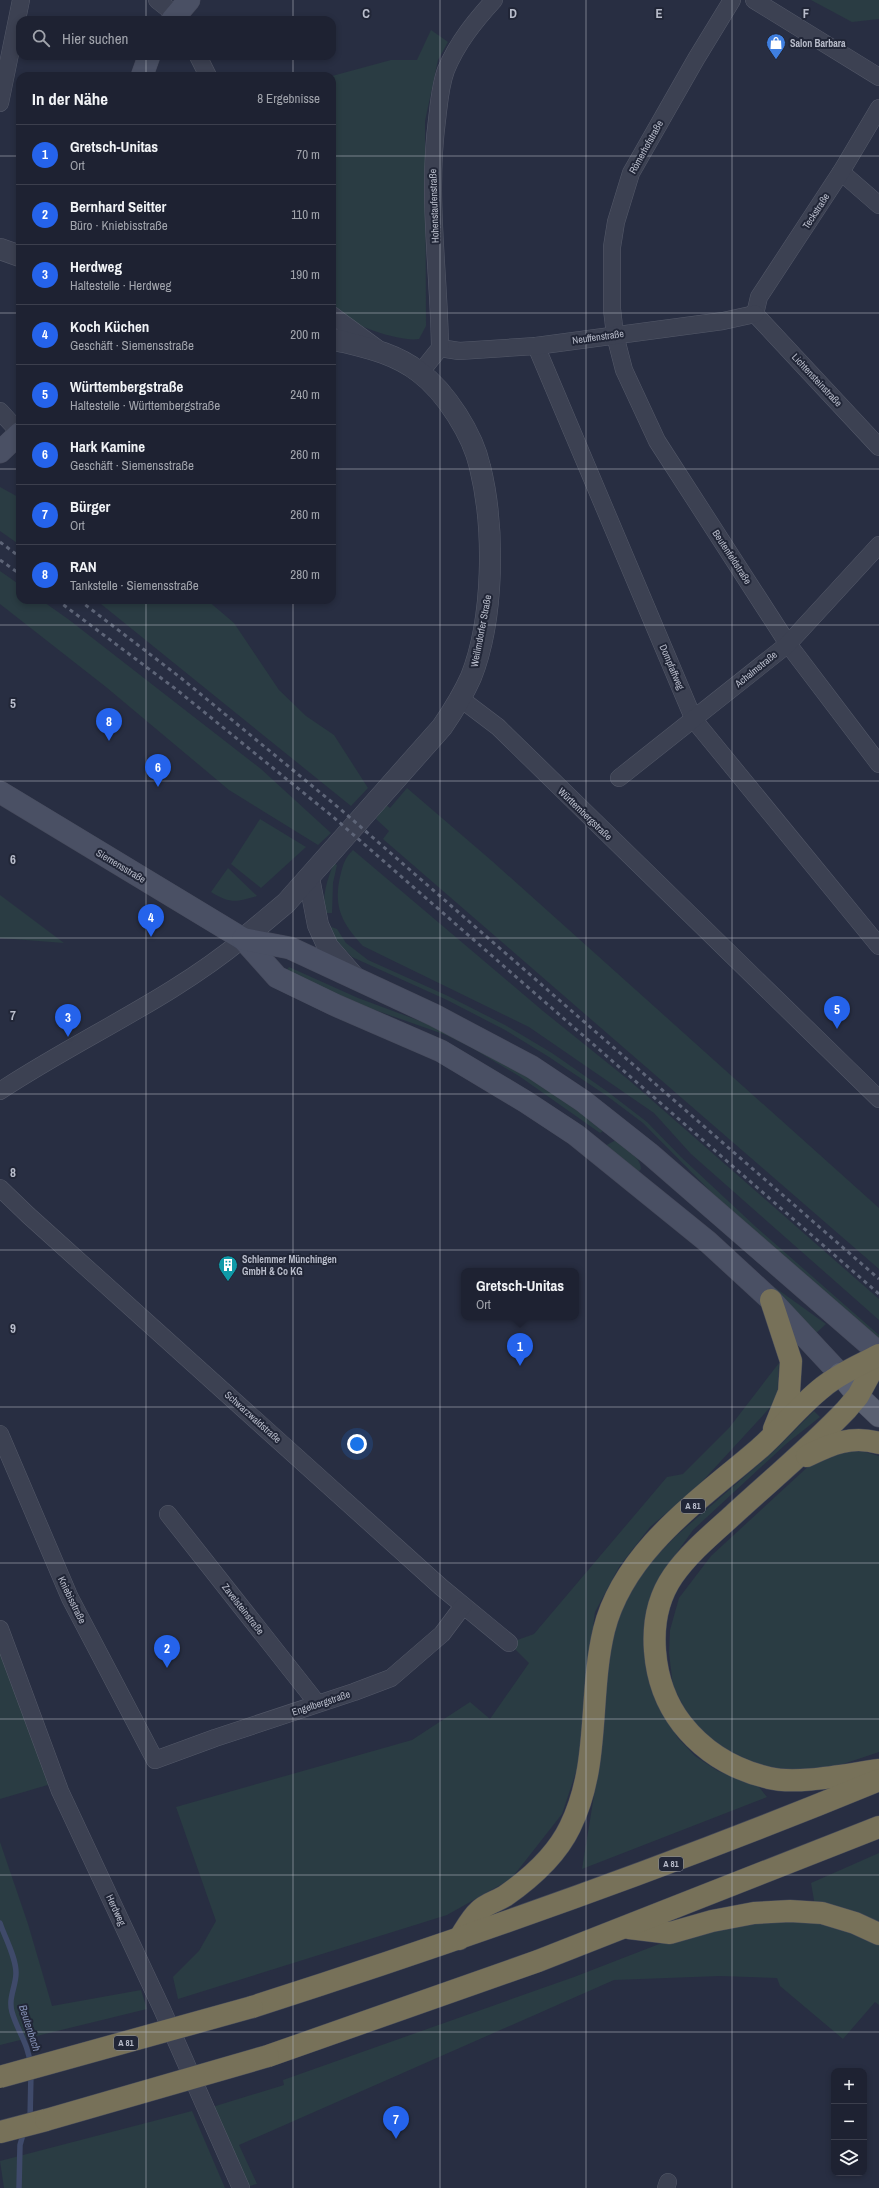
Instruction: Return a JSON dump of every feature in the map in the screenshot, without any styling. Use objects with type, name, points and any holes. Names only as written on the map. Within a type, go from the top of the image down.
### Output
[{"type":"highway","name":"A 81","points":[[769,1440],[789,1392],[792,1375],[791,1361],[771,1300]]},
{"type":"highway","name":"A 81","points":[[459,1939],[479,1910],[504,1896],[528,1879],[550,1857],[569,1829],[582,1799],[590,1769],[600,1652],[605,1629],[611,1608],[626,1580],[664,1531],[769,1440],[822,1388],[840,1374],[879,1355]]},
{"type":"highway","points":[[879,1355],[858,1396],[836,1421],[704,1541],[673,1576],[661,1598],[656,1618],[653,1644],[657,1667],[666,1695],[681,1723],[702,1745],[723,1761],[745,1772],[771,1779],[822,1777],[879,1770]]},
{"type":"highway","points":[[784,1468],[846,1439],[866,1439],[879,1443]]},
{"type":"highway","name":"A 81","points":[[0,2077],[252,2007],[459,1939],[668,1865],[879,1780]]},
{"type":"highway","points":[[0,2132],[268,2056],[538,1961],[879,1827]]},
{"type":"highway","points":[[626,1927],[670,1933],[712,1921],[754,1913],[790,1911],[822,1914],[855,1923],[879,1934]]},
{"type":"main road","points":[[143,72],[148,60]]},
{"type":"main road","points":[[0,452],[16,437]]},
{"type":"main road","name":"Siemensstraße","points":[[0,792],[244,939]]},
{"type":"main road","points":[[244,939],[290,948],[482,1038],[532,1067],[614,1125],[879,1355]]},
{"type":"main road","points":[[244,939],[277,977],[335,1005],[441,1051],[507,1090],[576,1135],[708,1242],[771,1300],[840,1374],[858,1396],[879,1416]]},
{"type":"main road","points":[[576,1135],[601,1138],[609,1135],[614,1125]]},
{"type":"street","points":[[18,16],[21,0]]},
{"type":"street","points":[[157,0],[179,14]]},
{"type":"street","name":"Hohenstaufenstraße","points":[[440,348],[432,179],[440,97],[446,70],[457,48],[476,19],[494,0]]},
{"type":"street","name":"Römerhofstraße","points":[[616,335],[612,309],[612,247],[616,222],[631,174],[732,0]]},
{"type":"street","points":[[754,0],[879,77]]},
{"type":"street","points":[[0,103],[16,25]]},
{"type":"street","points":[[200,60],[206,72]]},
{"type":"street","name":"Teckstraße","points":[[755,314],[759,297],[842,172],[879,108]]},
{"type":"street","points":[[842,172],[879,205]]},
{"type":"street","points":[[0,249],[16,255]]},
{"type":"street","name":"Neuffenstraße","points":[[440,348],[459,352],[536,346],[723,321],[755,314]]},
{"type":"street","name":"Lichtensteinstraße","points":[[755,314],[879,447]]},
{"type":"street","name":"Weilimdorfer Straße","points":[[336,319],[381,351]]},
{"type":"street","name":"Beutenfeldstraße","points":[[616,335],[624,370],[657,441],[788,644],[879,764]]},
{"type":"street","name":"Weilimdorfer Straße","points":[[244,939],[281,909],[442,727],[461,699],[471,676],[480,646],[488,598],[490,557],[486,498],[480,467],[471,441],[458,417],[420,373],[402,360],[381,351],[336,340]]},
{"type":"street","name":"Dompfaffweg","points":[[536,346],[694,720],[879,946]]},
{"type":"street","points":[[420,373],[440,348]]},
{"type":"street","points":[[0,411],[16,429]]},
{"type":"street","name":"Achalmstraße","points":[[619,778],[788,644],[879,545]]},
{"type":"street","name":"Württembergstraße","points":[[461,699],[498,726],[879,1099]]},
{"type":"street","points":[[309,878],[318,925],[328,947],[355,978]]},
{"type":"street","points":[[0,1091],[38,1066],[175,988],[205,969],[244,939]]},
{"type":"street","name":"Schwarzwaldstraße","points":[[0,1188],[28,1215],[463,1606],[508,1643]]},
{"type":"street","name":"Kniebisstraße","points":[[0,1434],[70,1598],[155,1760]]},
{"type":"street","name":"Zavelsteinstraße","points":[[168,1514],[317,1703]]},
{"type":"street","name":"Engelbergstraße","points":[[155,1760],[391,1678],[442,1634],[463,1606]]},
{"type":"street","name":"Herdweg","points":[[0,1630],[60,1791],[162,2009],[241,2188]]},
{"type":"shaded area","points":[[811,0],[879,0],[879,19],[852,22]]},
{"type":"shaded area","points":[[431,30],[448,42],[438,60],[425,121],[426,326],[419,339],[411,339],[390,336],[367,328],[347,318],[336,307],[336,75],[391,60],[417,60]]},
{"type":"shaded area","points":[[0,487],[16,496],[16,542],[0,531]]},
{"type":"shaded area","points":[[0,571],[16,582],[16,604],[47,604],[68,619],[261,769],[331,833],[318,845],[229,790],[106,687],[0,604]]},
{"type":"shaded area","points":[[101,604],[212,604],[234,623],[279,690],[306,716],[334,735],[368,788],[351,806]]},
{"type":"shaded area","points":[[407,788],[492,861],[879,1208],[879,1269],[383,839],[389,831],[376,819],[385,804],[390,808]]},
{"type":"shaded area","points":[[260,819],[306,847],[261,888],[231,864]]},
{"type":"shaded area","points":[[353,850],[543,1011],[630,1081],[879,1299],[879,1320],[691,1154],[654,1113],[529,1027],[363,946],[345,923],[341,915],[338,898],[338,888],[343,866]]},
{"type":"shaded area","points":[[334,863],[337,865],[333,883],[332,913],[325,913],[324,900],[326,888]]},
{"type":"shaded area","points":[[228,868],[257,896],[234,901],[223,899],[211,892]]},
{"type":"shaded area","points":[[0,895],[64,943],[0,938]]},
{"type":"shaded area","points":[[329,926],[337,929],[346,943],[368,960],[448,996],[505,1025],[552,1053],[608,1092],[647,1122],[681,1157],[756,1227],[879,1335],[879,1341],[715,1196],[643,1123],[607,1096],[549,1057],[505,1030],[447,1000],[352,957],[334,938]]},
{"type":"shaded area","points":[[289,967],[358,998],[447,1031],[555,1093],[603,1131],[600,1133],[519,1076],[472,1048],[446,1035],[358,1004],[286,971]]},
{"type":"shaded area","points":[[616,1140],[638,1160],[641,1169],[638,1172],[603,1147]]},
{"type":"shaded area","points":[[770,1284],[826,1324],[815,1334]]},
{"type":"shaded area","points":[[779,1363],[777,1400],[697,1487],[650,1527],[619,1567],[595,1612],[584,1698],[581,1757],[562,1814],[511,1879],[447,1915],[178,1999],[173,1977],[199,1951],[216,1921],[176,1807],[412,1740],[470,1702],[490,1719],[529,1663],[509,1643],[534,1634],[667,1477],[683,1474],[729,1428]]},
{"type":"shaded area","points":[[814,1411],[820,1417],[786,1444],[693,1530],[668,1565],[644,1628],[646,1663],[665,1716],[678,1738],[695,1756],[718,1771],[758,1786],[767,1797],[582,1869],[599,1765],[607,1666],[619,1612],[639,1577],[676,1536],[774,1451]]},
{"type":"shaded area","points":[[854,1449],[879,1456],[879,1752],[837,1766],[797,1774],[768,1770],[728,1754],[691,1721],[673,1686],[669,1653],[670,1630],[679,1598],[711,1556],[813,1462]]},
{"type":"shaded area","points":[[0,1650],[51,1784],[0,1799]]},
{"type":"shaded area","points":[[0,1842],[28,1924],[52,2006],[141,1990],[147,2009],[0,2045]]},
{"type":"shaded area","points":[[879,1853],[879,1924],[815,1906],[811,1883]]},
{"type":"shaded area","points":[[769,1919],[817,1922],[844,1928],[879,1943],[879,2005],[875,2002],[843,2039],[780,1986],[777,1978],[720,1976],[614,1980],[239,2145],[257,2184],[242,2188],[206,2109],[284,2085],[283,2080],[574,1977],[667,1941]]},
{"type":"shaded area","points":[[192,2111],[225,2188],[4,2188],[0,2161]]},
{"type":"waterway","name":"Beutenbach","points":[[0,1923],[16,1967],[16,1978],[11,2002],[12,2012],[25,2044],[30,2064]]},
{"type":"waterway","name":"Beutenbach","points":[[30,2120],[31,2073]]},
{"type":"waterway","name":"Beutenbach","points":[[19,2188],[20,2145],[24,2131]]},
{"type":"railway","points":[[0,542],[16,554]]},
{"type":"railway","points":[[0,560],[16,571]]},
{"type":"railway","points":[[62,604],[177,690],[332,816],[879,1294]]},
{"type":"railway","points":[[84,604],[181,678],[339,808],[879,1279]]},
{"type":"place","name":"Salon Barbara","points":[[776,60]]},
{"type":"place","name":"RAN","points":[[109,741]]},
{"type":"place","name":"Hark Kamine","points":[[158,787]]},
{"type":"place","name":"Koch Küchen","points":[[151,937]]},
{"type":"place","name":"Württembergstraße","points":[[837,1029]]},
{"type":"place","name":"Herdweg","points":[[68,1037]]},
{"type":"place","name":"Schlemmer Münchingen GmbH & Co KG","points":[[228,1282]]},
{"type":"place","name":"Gretsch-Unitas","points":[[520,1366]]},
{"type":"place","name":"Bernhard Seitter","points":[[167,1668]]},
{"type":"place","name":"Bürger","points":[[396,2139]]}]
